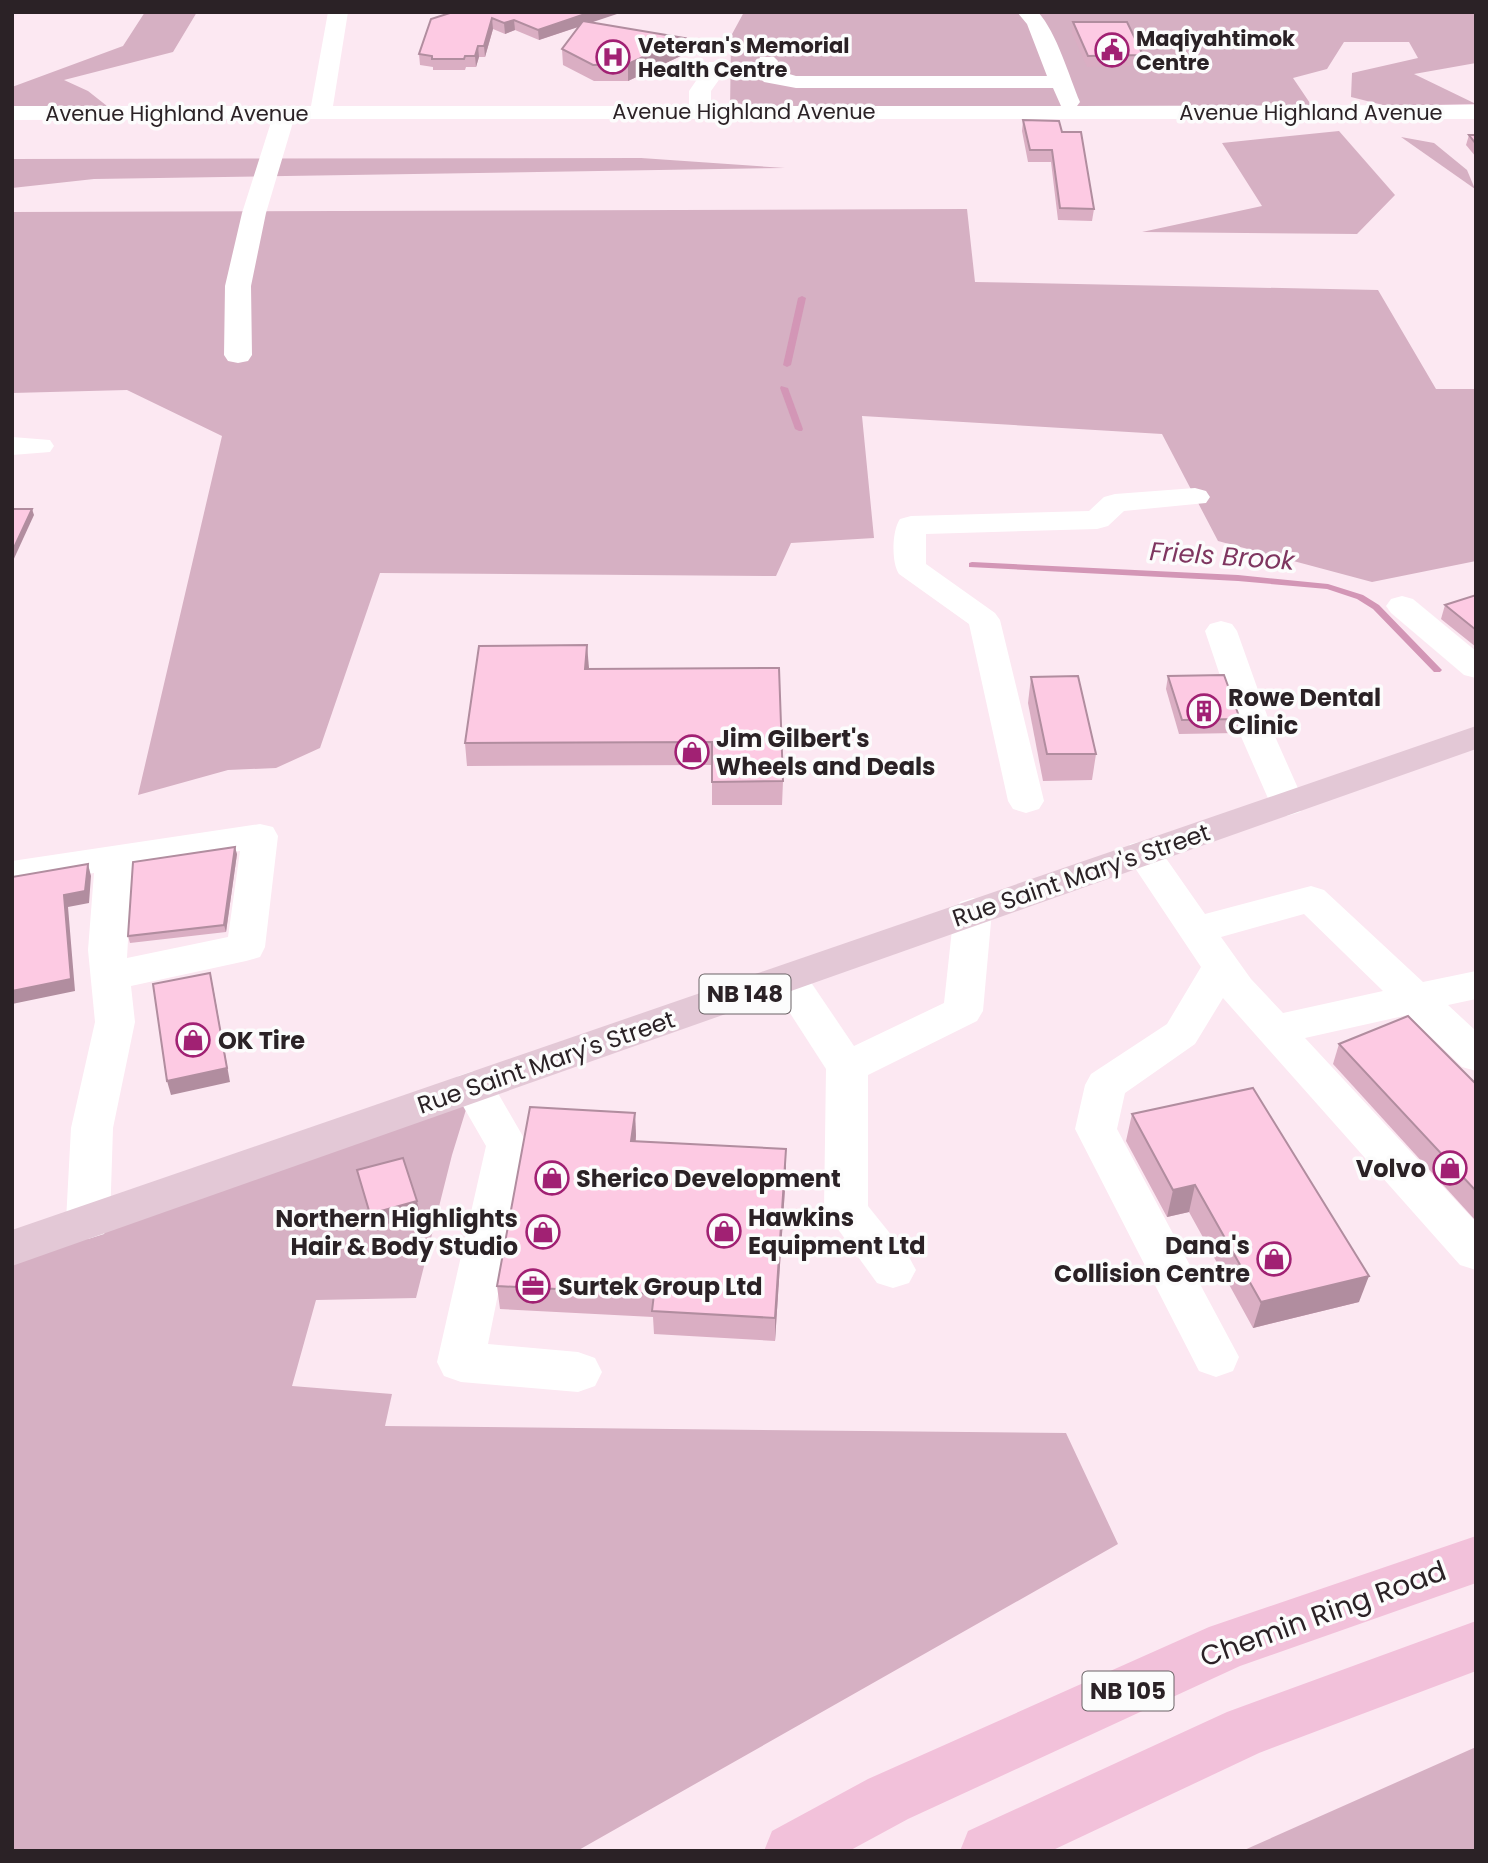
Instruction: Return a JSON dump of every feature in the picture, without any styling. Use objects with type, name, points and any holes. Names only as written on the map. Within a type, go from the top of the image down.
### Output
[{"type":"highway","name":"Chemin Ring Road","points":[[792,1851],[888,1799],[1228,1645],[1476,1559]]},
{"type":"highway","points":[[988,1851],[1246,1731],[1476,1646]]},
{"type":"main road","name":"Rue Saint Mary's Street","points":[[12,1248],[1476,737]]},
{"type":"street","points":[[321,112],[338,12]]},
{"type":"street","points":[[1027,12],[1036,22],[1071,111]]},
{"type":"street","points":[[767,61],[765,72],[772,77],[796,82],[1061,82]]},
{"type":"street","points":[[700,111],[700,90],[717,67]]},
{"type":"street","points":[[237,355],[238,286],[254,213],[285,112]]},
{"type":"street","name":"Avenue Highland Avenue","points":[[12,113],[1476,112]]},
{"type":"street","points":[[1026,801],[984,620],[909,567],[911,525],[1097,520],[1115,503],[1195,497]]},
{"type":"street","points":[[1402,606],[1476,668]]},
{"type":"street","points":[[1221,631],[1256,732],[1287,804]]},
{"type":"street","points":[[12,874],[260,836],[246,947],[110,976]]},
{"type":"street","points":[[1143,853],[1237,989],[1476,1252]]},
{"type":"street","points":[[88,1221],[92,1128],[115,1023],[107,950],[114,857]]},
{"type":"street","points":[[1196,930],[1311,899],[1476,1056]]},
{"type":"street","points":[[847,1067],[963,1011],[972,911]]},
{"type":"street","points":[[1216,1357],[1096,1129],[1107,1085],[1181,1034],[1222,966]]},
{"type":"street","points":[[788,979],[847,1067],[846,1210],[892,1270]]},
{"type":"street","points":[[1274,1030],[1476,985]]},
{"type":"street","points":[[473,1087],[507,1145],[461,1362],[578,1372]]},
{"type":"shaded area","points":[[145,12],[197,12],[173,52],[64,80],[88,91],[107,106],[12,106],[12,87],[123,46]]},
{"type":"shaded area","points":[[744,12],[1476,12],[1476,63],[1414,74],[1476,104],[1387,106],[1351,97],[1352,73],[1418,58],[1409,42],[1344,42],[1327,69],[1293,78],[1316,112],[730,111],[731,36]]},
{"type":"shaded area","points":[[1339,131],[1395,195],[1357,234],[1142,232],[1262,206],[1222,143]]},
{"type":"shaded area","points":[[1401,137],[1434,143],[1467,170],[1475,189]]},
{"type":"shaded area","points":[[641,158],[785,168],[94,179],[12,188],[12,159]]},
{"type":"shaded area","points":[[967,209],[975,282],[1378,290],[1436,389],[1476,389],[1476,561],[1372,582],[1218,541],[1162,434],[862,416],[874,538],[791,543],[776,576],[380,573],[320,748],[276,768],[228,770],[138,795],[222,436],[127,390],[12,393],[12,212]]},
{"type":"shaded area","points":[[473,1087],[452,1155],[416,1298],[316,1300],[292,1386],[392,1394],[385,1426],[1066,1433],[1118,1544],[577,1851],[12,1851],[12,1248]]},
{"type":"shaded area","points":[[1476,1747],[1476,1851],[1242,1851]]},
{"type":"building","points":[[453,12],[591,12],[538,30],[514,20],[504,23],[492,18],[484,46],[478,46],[475,56],[465,56],[464,59],[432,59],[432,56],[419,54],[431,19]]},
{"type":"building","points":[[583,21],[684,38],[628,64],[593,65],[562,49]]},
{"type":"building","points":[[1073,22],[1127,22],[1143,55],[1088,56]]},
{"type":"building","points":[[1023,120],[1059,121],[1062,132],[1081,132],[1094,209],[1060,208],[1052,150],[1030,150]]},
{"type":"building","points":[[1469,135],[1476,135],[1476,144]]},
{"type":"building","points":[[12,509],[32,509],[12,552]]},
{"type":"building","points":[[1476,595],[1476,630],[1445,605]]},
{"type":"building","points":[[587,645],[585,669],[779,668],[783,781],[712,782],[712,742],[465,743],[479,646]]},
{"type":"building","name":"Rowe Dental Clinic","points":[[1224,675],[1240,719],[1182,720],[1168,676]]},
{"type":"building","points":[[1078,676],[1096,754],[1047,754],[1031,677]]},
{"type":"building","points":[[235,847],[224,925],[128,936],[133,862]]},
{"type":"building","points":[[88,864],[85,891],[64,895],[71,979],[12,991],[12,877]]},
{"type":"building","name":"OK Tire","points":[[210,973],[227,1068],[167,1081],[153,984]]},
{"type":"building","name":"Volvo","points":[[1408,1016],[1476,1084],[1476,1191],[1339,1044]]},
{"type":"building","name":"Dana's Collision Centre","points":[[1253,1088],[1369,1276],[1261,1302],[1195,1185],[1173,1190],[1132,1114]]},
{"type":"building","points":[[530,1107],[635,1113],[631,1141],[786,1149],[775,1318],[652,1311],[654,1294],[497,1286]]},
{"type":"building","points":[[403,1158],[417,1201],[370,1214],[357,1170]]},
{"type":"waterway","name":"Friels Brook","points":[[787,365],[802,298]]},
{"type":"waterway","name":"Friels Brook","points":[[784,388],[799,429]]},
{"type":"waterway","name":"Friels Brook","points":[[972,565],[1238,578],[1328,587],[1360,597],[1376,607],[1437,670]]},
{"type":"place","name":"Maqiyahtimok Centre","points":[[1112,50]]},
{"type":"place","name":"Veteran's Memorial Health Centre","points":[[613,57]]},
{"type":"place","name":"Rowe Dental Clinic","points":[[1204,711]]},
{"type":"place","name":"Jim Gilbert's Wheels and Deals","points":[[692,752]]},
{"type":"place","name":"OK Tire","points":[[193,1040]]},
{"type":"place","name":"Volvo","points":[[1450,1168]]},
{"type":"place","name":"Sherico Development","points":[[552,1178]]},
{"type":"place","name":"Hawkins Equipment Ltd","points":[[724,1231]]},
{"type":"place","name":"Northern Highlights Hair & Body Studio","points":[[543,1232]]},
{"type":"place","name":"Dana's Collision Centre","points":[[1274,1259]]},
{"type":"place","name":"Surtek Group Ltd","points":[[533,1286]]}]
